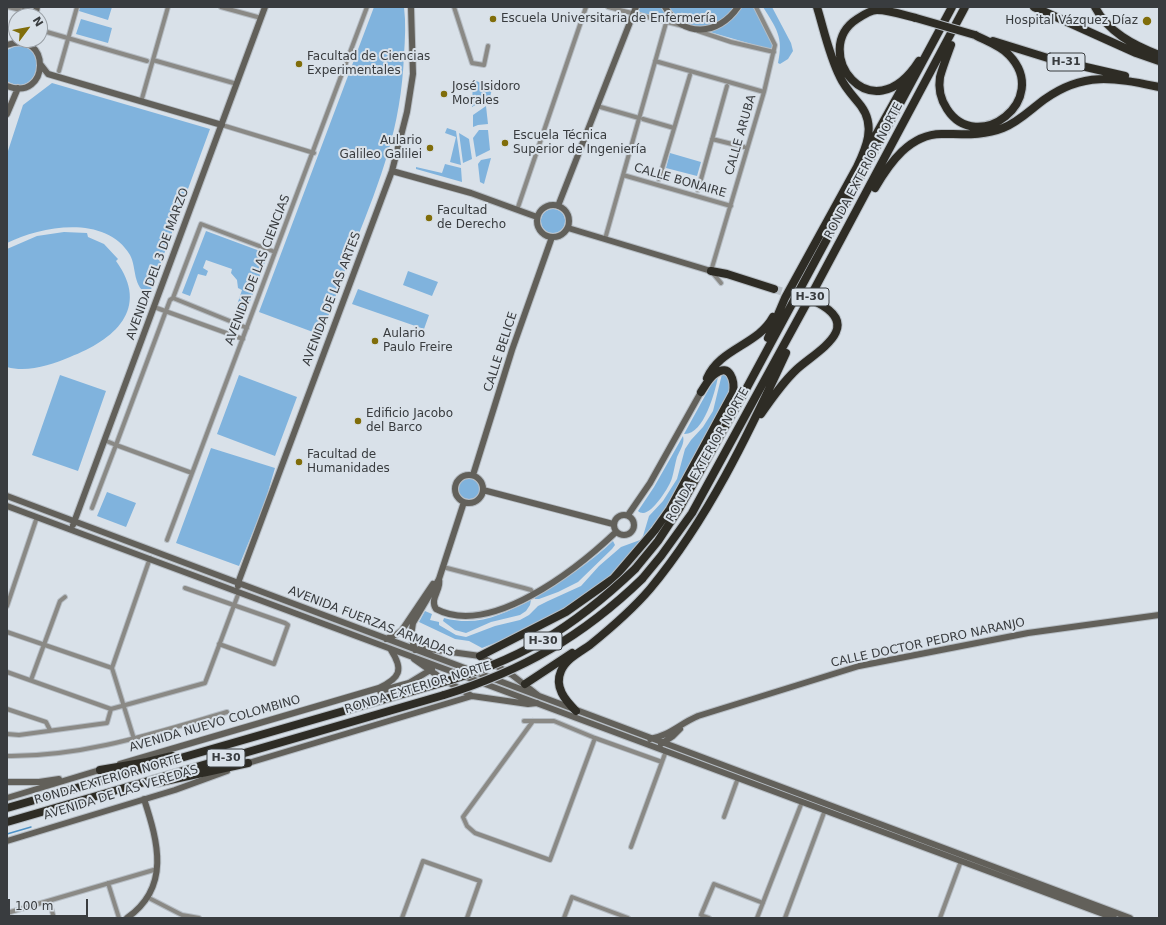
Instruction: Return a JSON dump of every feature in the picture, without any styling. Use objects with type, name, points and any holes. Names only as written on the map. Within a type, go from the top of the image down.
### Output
[{"type":"highway","points":[[817,7],[828,45],[840,78],[863,108],[867,119],[869,133],[866,146],[857,167]]},
{"type":"highway","name":"H-31","points":[[887,7],[916,18],[1051,59],[1159,85]]},
{"type":"highway","name":"RONDA EXTERIOR NORTE","points":[[7,822],[444,695],[504,674],[538,658],[570,639],[598,619],[642,579],[661,556],[692,513],[815,288],[965,7]]},
{"type":"highway","points":[[1034,7],[1136,53],[1159,61]]},
{"type":"highway","points":[[1095,7],[1099,15],[1113,31],[1129,42],[1159,55]]},
{"type":"highway","points":[[744,393],[785,298],[857,167],[914,69],[952,8]]},
{"type":"highway","name":"RONDA EXTERIOR NORTE","points":[[7,808],[434,685],[496,665],[530,649],[588,611],[635,569],[658,541],[679,509],[744,393],[952,8]]},
{"type":"highway","points":[[914,69],[891,88],[877,92],[865,90],[854,83],[846,73],[841,60],[840,47],[844,33],[852,22],[876,10],[916,18]]},
{"type":"highway","points":[[957,23],[940,79],[941,99],[956,121],[972,127],[987,126],[999,121],[1011,112],[1020,101],[1021,79],[1009,55],[975,35]]},
{"type":"highway","points":[[848,226],[874,189],[889,163],[903,149],[916,141],[940,134],[987,134],[1004,128],[1019,120],[1059,90],[1089,80],[1102,78],[1159,85]]},
{"type":"highway","points":[[711,271],[727,274],[774,289]]},
{"type":"highway","points":[[576,711],[568,703],[560,690],[561,671],[569,660],[638,602],[670,563],[695,527],[745,437],[815,288]]},
{"type":"highway","points":[[701,392],[711,370],[720,360],[759,334],[769,324],[781,301],[785,298]]},
{"type":"highway","points":[[745,437],[781,385],[834,338],[837,330],[836,321],[831,312],[818,303]]},
{"type":"highway","points":[[613,579],[651,536],[670,509],[733,393],[735,383],[733,377],[728,372],[718,372],[713,375],[701,392]]},
{"type":"highway","points":[[480,656],[566,612],[613,579],[627,568],[679,509]]},
{"type":"highway","points":[[518,688],[598,637]]},
{"type":"highway","points":[[100,770],[226,745]]},
{"type":"highway","points":[[133,785],[151,784],[248,763]]},
{"type":"street","points":[[59,71],[77,7]]},
{"type":"street","points":[[141,102],[168,7]]},
{"type":"street","points":[[221,7],[261,18]]},
{"type":"street","name":"AVENIDA DEL 3 DE MARZO","points":[[71,530],[266,7]]},
{"type":"street","name":"AVENIDA DE LAS CIENCIAS","points":[[167,540],[275,252],[314,153],[367,7]]},
{"type":"street","name":"AVENIDA DE LAS ARTES","points":[[239,592],[238,583],[392,171],[407,112],[413,74],[411,7]]},
{"type":"street","points":[[454,7],[472,63],[484,65],[488,46]]},
{"type":"street","points":[[517,210],[586,7]]},
{"type":"street","points":[[608,7],[698,30],[731,42],[774,52]]},
{"type":"street","points":[[558,206],[636,7]]},
{"type":"street","points":[[665,7],[670,16],[683,26]]},
{"type":"street","points":[[698,30],[719,25],[730,17],[738,7]]},
{"type":"street","name":"CALLE ARUBA","points":[[711,271],[764,92],[774,52],[775,45],[756,7]]},
{"type":"street","points":[[605,239],[641,119],[666,23]]},
{"type":"street","points":[[48,32],[147,61]]},
{"type":"street","points":[[33,48],[40,58],[41,65],[36,80]]},
{"type":"street","points":[[153,60],[237,84]]},
{"type":"street","points":[[655,61],[764,92]]},
{"type":"street","points":[[41,65],[48,74],[314,153]]},
{"type":"street","points":[[7,86],[18,88],[28,86],[48,74]]},
{"type":"street","points":[[659,179],[690,75]]},
{"type":"street","points":[[698,190],[727,86]]},
{"type":"street","points":[[7,114],[18,88]]},
{"type":"street","points":[[597,106],[674,128]]},
{"type":"street","points":[[712,139],[744,147]]},
{"type":"street","points":[[392,171],[471,193],[537,217]]},
{"type":"street","name":"CALLE BONAIRE","points":[[623,175],[731,206]]},
{"type":"street","points":[[558,206],[567,213],[569,219],[568,228],[561,235],[552,237],[545,235],[537,224],[537,217],[545,207],[558,206]]},
{"type":"street","points":[[92,508],[165,311],[170,300],[173,298],[201,224],[275,252]]},
{"type":"street","points":[[568,228],[711,271],[721,283]]},
{"type":"street","name":"CALLE BELICE","points":[[473,476],[522,321],[552,237]]},
{"type":"street","points":[[173,298],[247,328]]},
{"type":"street","points":[[154,307],[243,339]]},
{"type":"street","points":[[616,532],[614,524],[618,516],[628,515],[650,484],[701,392]]},
{"type":"street","points":[[104,440],[192,473]]},
{"type":"street","points":[[463,476],[473,476],[481,481],[483,490],[481,497],[476,501],[470,503],[464,502],[456,494],[456,484],[463,476]]},
{"type":"street","points":[[483,490],[614,524]]},
{"type":"street","name":"AVENIDA FUERZAS ARMADAS","points":[[7,496],[518,688]]},
{"type":"street","points":[[464,502],[443,567],[413,623],[411,636],[416,650],[422,648],[480,656],[512,675],[518,688],[540,700],[666,751],[1114,918]]},
{"type":"street","name":"AVENIDA FUERZAS ARMADAS","points":[[7,506],[209,580],[413,658],[518,688]]},
{"type":"street","points":[[616,532],[626,535],[633,529],[633,520],[628,515]]},
{"type":"street","points":[[7,606],[37,517]]},
{"type":"street","points":[[439,576],[440,582],[434,606],[441,612],[460,616],[484,615],[498,611],[533,593],[586,559],[616,532]]},
{"type":"street","points":[[134,739],[112,668],[153,551]]},
{"type":"street","points":[[443,567],[531,590],[533,593]]},
{"type":"street","points":[[386,639],[402,630],[439,576]]},
{"type":"street","name":"AVENIDA FUERZAS ARMADAS","points":[[209,580],[214,579],[232,585],[238,583]]},
{"type":"street","points":[[185,588],[284,623],[288,626],[274,664],[219,644]]},
{"type":"street","points":[[7,672],[112,708],[205,683],[239,592]]},
{"type":"street","points":[[31,680],[60,601],[65,597]]},
{"type":"street","name":"CALLE DOCTOR PEDRO NARANJO","points":[[650,739],[668,734],[684,723],[706,714],[859,666],[1028,633],[1159,615]]},
{"type":"street","points":[[7,632],[112,668]]},
{"type":"street","name":"AVENIDA NUEVO COLOMBINO","points":[[77,776],[379,688],[395,678],[398,672],[399,665],[391,650]]},
{"type":"street","name":"AVENIDA NUEVO COLOMBINO","points":[[360,694],[372,694],[409,683],[438,666],[441,660],[453,653]]},
{"type":"street","points":[[413,658],[430,671],[472,696],[528,704],[540,700]]},
{"type":"street","points":[[438,666],[441,678]]},
{"type":"street","points":[[512,675],[518,688],[540,700],[576,711],[594,721],[650,739],[716,763],[1130,918]]},
{"type":"street","points":[[501,700],[518,688]]},
{"type":"street","name":"AVENIDA DE LAS VEREDAS","points":[[7,840],[175,790],[248,763],[472,696]]},
{"type":"street","points":[[7,734],[19,735],[107,723],[112,708]]},
{"type":"street","points":[[7,709],[46,722],[50,730]]},
{"type":"street","points":[[7,756],[28,756],[103,746],[134,739],[227,712]]},
{"type":"street","points":[[524,721],[554,721],[595,738],[662,762]]},
{"type":"street","points":[[532,721],[463,817],[466,826],[475,833],[550,860],[595,738]]},
{"type":"street","points":[[635,739],[643,739],[659,745],[663,744],[673,736],[684,723]]},
{"type":"street","points":[[673,736],[677,749]]},
{"type":"street","points":[[631,847],[666,751]]},
{"type":"street","points":[[716,763],[721,768],[735,774],[738,778],[762,781]]},
{"type":"street","points":[[7,782],[39,782],[77,776]]},
{"type":"street","points":[[7,798],[77,776]]},
{"type":"street","points":[[724,817],[738,778]]},
{"type":"street","points":[[789,791],[802,802],[818,802],[825,810],[848,813]]},
{"type":"street","points":[[127,918],[147,897],[157,869],[158,853],[156,836],[144,799]]},
{"type":"street","points":[[757,918],[802,802]]},
{"type":"street","points":[[785,918],[825,810]]},
{"type":"street","points":[[872,828],[889,831],[894,830],[914,844]]},
{"type":"street","points":[[946,850],[961,861],[980,862]]},
{"type":"street","points":[[402,918],[423,861],[480,881],[467,918]]},
{"type":"street","points":[[940,918],[961,861]]},
{"type":"street","points":[[7,913],[157,869]]},
{"type":"street","points":[[1011,879],[1027,880]]},
{"type":"street","points":[[1027,880],[1030,887]]},
{"type":"street","points":[[108,883],[119,918]]},
{"type":"street","points":[[709,918],[701,915],[714,884],[763,903]]},
{"type":"street","points":[[1030,887],[1043,886]]},
{"type":"street","points":[[1050,888],[1053,892],[1074,900],[1079,905],[1095,905]]},
{"type":"street","points":[[147,897],[182,915],[199,918]]},
{"type":"street","points":[[564,918],[572,897],[628,918]]},
{"type":"street","points":[[49,901],[54,918]]},
{"type":"street","points":[[1108,910],[1118,918]]},
{"type":"shaded area","points":[[80,7],[112,7],[108,20],[79,11]]},
{"type":"shaded area","points":[[374,7],[404,7],[405,43],[399,106],[381,174],[321,335],[259,312]]},
{"type":"shaded area","points":[[640,7],[662,7],[671,21],[638,12]]},
{"type":"shaded area","points":[[669,7],[735,7],[719,21],[710,25],[701,26],[684,22],[676,16]]},
{"type":"shaded area","points":[[741,7],[753,7],[773,42],[772,50],[710,32],[735,16]]},
{"type":"shaded area","points":[[763,7],[772,7],[791,43],[793,51],[788,59],[780,64],[778,63],[780,46],[778,33]]},
{"type":"shaded area","points":[[81,19],[112,28],[108,43],[76,34]]},
{"type":"shaded area","points":[[12,48],[27,48],[34,54],[37,62],[33,78],[26,83],[17,85],[7,81],[7,50]]},
{"type":"shaded area","points":[[473,79],[492,89],[490,97],[472,107]]},
{"type":"shaded area","points":[[52,83],[210,129],[149,295],[144,292],[137,282],[130,255],[119,242],[105,233],[90,229],[72,227],[37,232],[7,243],[7,154],[23,105]]},
{"type":"shaded area","points":[[486,106],[488,124],[473,127],[473,115]]},
{"type":"shaded area","points":[[447,128],[456,131],[461,165],[450,162],[456,137],[445,133]]},
{"type":"shaded area","points":[[479,130],[488,130],[490,150],[476,157],[473,138]]},
{"type":"shaded area","points":[[459,133],[469,139],[472,159],[463,163]]},
{"type":"shaded area","points":[[670,153],[701,162],[697,176],[666,168]]},
{"type":"shaded area","points":[[491,158],[484,184],[480,182],[478,164],[481,160]]},
{"type":"shaded area","points":[[445,164],[461,168],[462,182],[416,169],[416,167],[442,173]]},
{"type":"shaded area","points":[[553,209],[562,212],[565,221],[562,230],[553,233],[544,230],[541,221],[544,212]]},
{"type":"shaded area","points":[[206,231],[268,254],[244,317],[234,314],[242,290],[238,288],[237,280],[231,273],[232,269],[206,260],[203,268],[208,271],[206,276],[198,274],[190,296],[182,293]]},
{"type":"shaded area","points":[[64,232],[87,233],[88,237],[104,244],[118,259],[116,261],[126,278],[130,294],[128,308],[123,321],[101,342],[63,360],[31,369],[15,369],[7,367],[7,249],[37,236]]},
{"type":"shaded area","points":[[408,271],[438,282],[432,296],[403,285]]},
{"type":"shaded area","points":[[358,289],[429,315],[424,329],[352,304]]},
{"type":"shaded area","points":[[722,374],[730,377],[730,394],[684,479],[661,516],[635,550],[604,581],[562,611],[530,628],[482,648],[469,641],[455,639],[419,622],[425,611],[432,614],[430,620],[439,622],[439,625],[456,635],[466,637],[495,626],[520,620],[529,615],[538,606],[581,586],[599,566],[621,547],[640,540],[643,536],[649,516],[663,501],[677,479],[685,449],[703,427],[713,411]]},
{"type":"shaded area","points":[[60,375],[106,391],[78,471],[32,455]]},
{"type":"shaded area","points":[[239,375],[297,397],[275,456],[217,434]]},
{"type":"shaded area","points":[[718,377],[711,402],[703,420],[697,428],[684,434],[711,385]]},
{"type":"shaded area","points":[[683,436],[683,444],[677,457],[672,478],[668,487],[651,509],[643,513],[639,512],[638,511],[654,487]]},
{"type":"shaded area","points":[[211,448],[275,468],[265,502],[239,566],[176,543]]},
{"type":"shaded area","points":[[469,477],[477,480],[480,488],[477,496],[469,499],[461,496],[458,488],[461,480]]},
{"type":"shaded area","points":[[107,492],[136,503],[126,527],[97,516]]},
{"type":"shaded area","points":[[613,541],[615,545],[612,549],[578,582],[558,592],[535,599],[534,597],[595,557]]},
{"type":"shaded area","points":[[531,600],[526,611],[520,615],[491,622],[466,633],[455,630],[443,621],[444,618],[468,621],[489,618]]},
{"type":"waterway","points":[[7,834],[31,827]]},
{"type":"tunnel","points":[[774,289],[818,303]]},
{"type":"place","name":"Escuela Universitaria de Enfermería","points":[[493,19]]},
{"type":"place","name":"Hospital Vázquez Díaz","points":[[1147,21]]},
{"type":"place","name":"Facultad de Ciencias Experimentales","points":[[299,64]]},
{"type":"place","name":"José Isidoro Morales","points":[[444,94]]},
{"type":"place","name":"Escuela Técnica Superior de Ingeniería","points":[[505,143]]},
{"type":"place","name":"Aulario Galileo Galilei","points":[[430,148]]},
{"type":"place","name":"Facultad de Derecho","points":[[429,218]]},
{"type":"place","name":"Aulario Paulo Freire","points":[[375,341]]},
{"type":"place","name":"Edificio Jacobo del Barco","points":[[358,421]]},
{"type":"place","name":"Facultad de Humanidades","points":[[299,462]]}]
